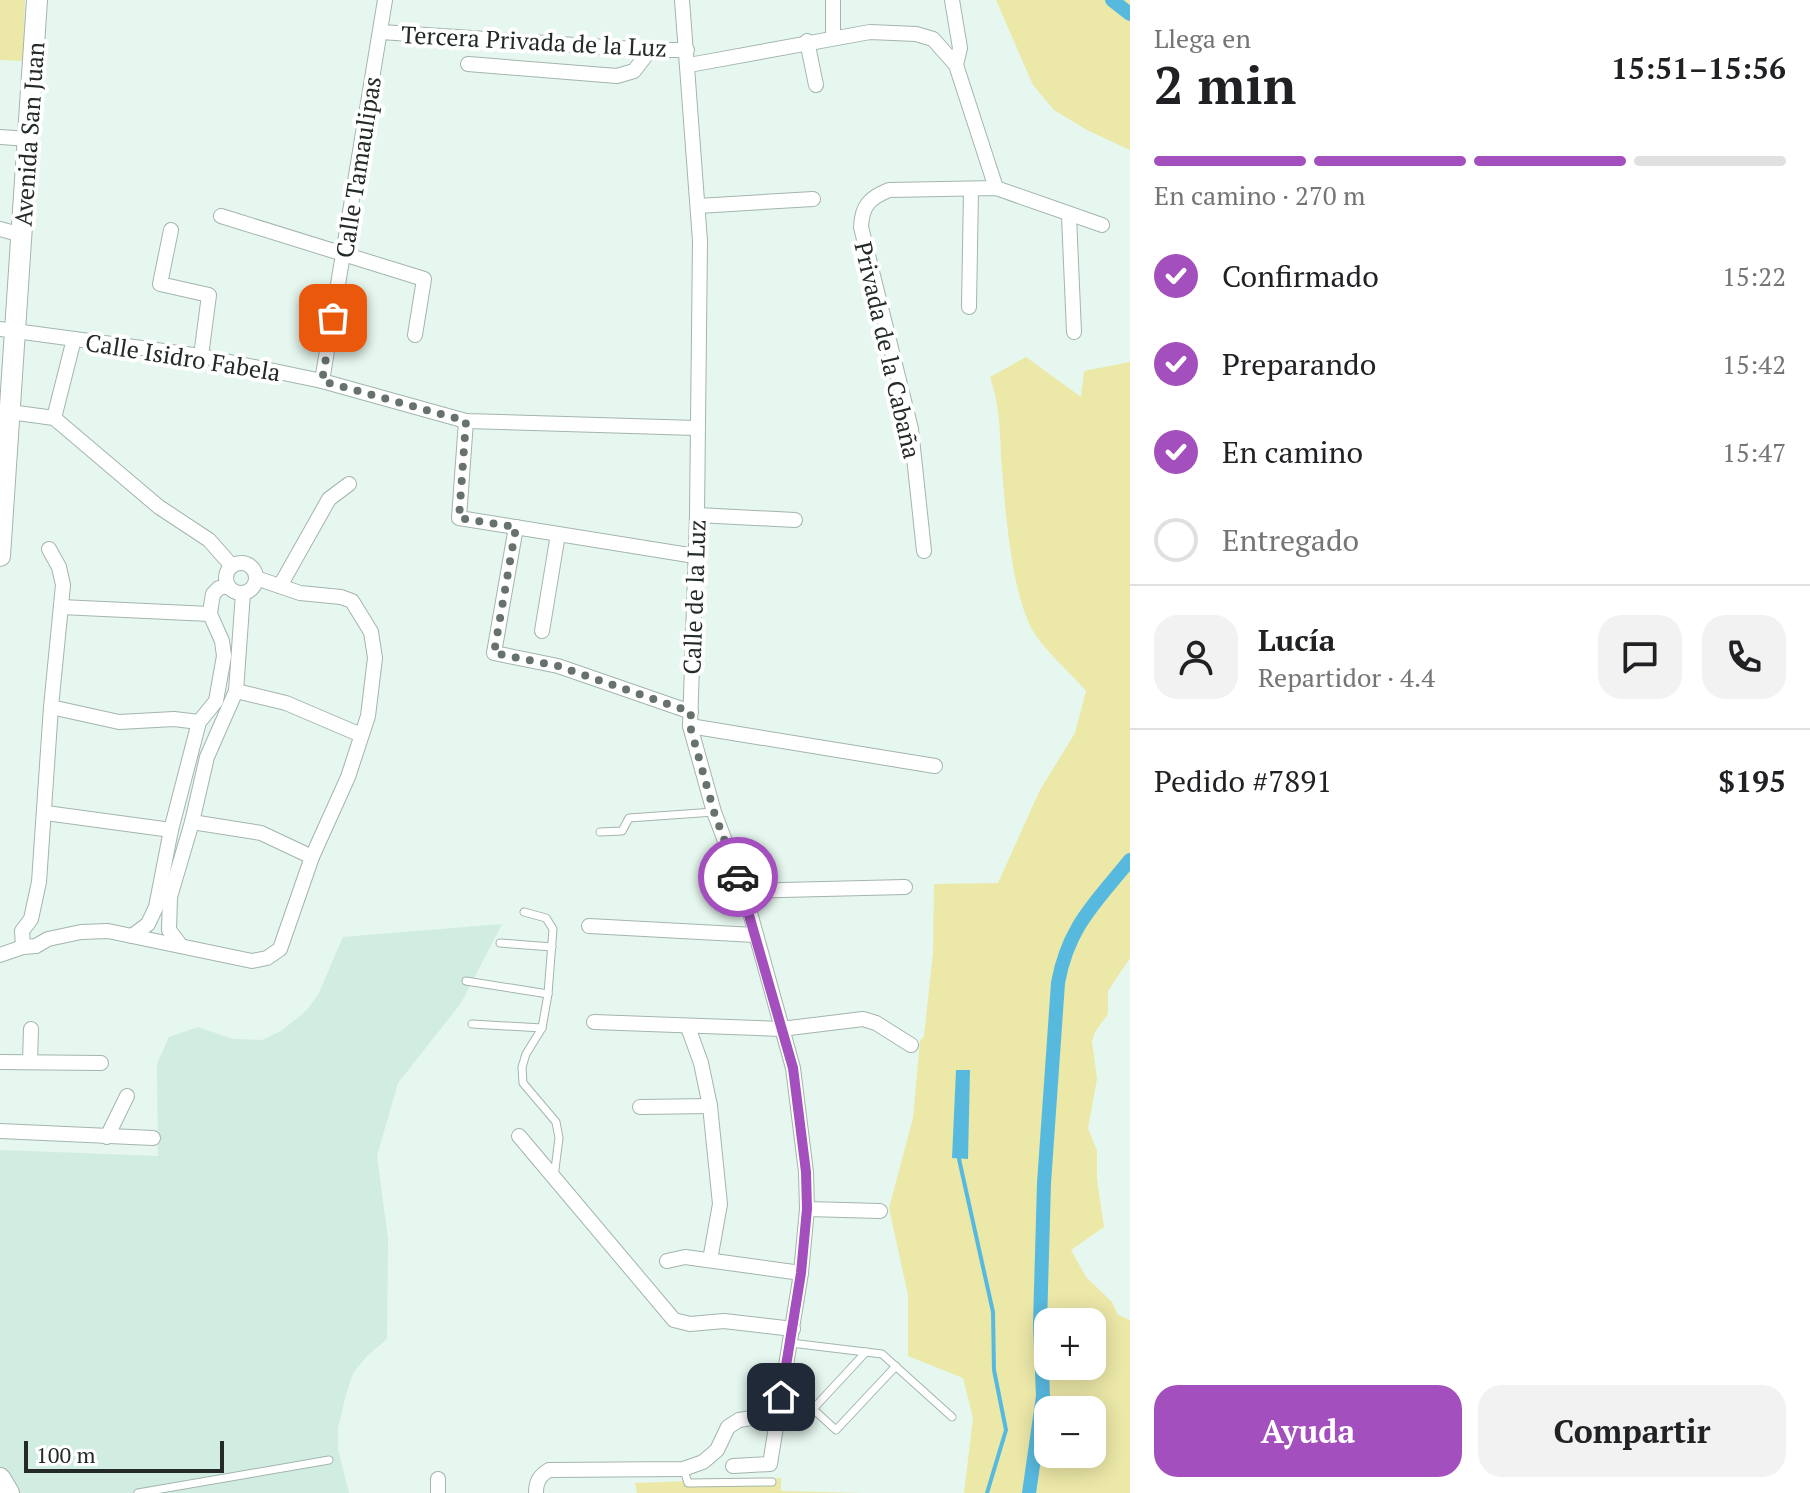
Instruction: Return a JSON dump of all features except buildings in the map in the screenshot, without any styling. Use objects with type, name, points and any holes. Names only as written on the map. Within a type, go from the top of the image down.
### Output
[{"type":"street","name":"Avenida San Juan","points":[[0,556],[10,412],[7,330],[22,235],[37,0]]},
{"type":"street","name":"Calle Tamaulipas","points":[[322,381],[385,0]]},
{"type":"street","name":"Calle de la Luz","points":[[682,0],[700,241],[697,515],[690,719],[714,812],[744,891],[793,1068],[805,1157],[807,1209],[792,1336],[770,1464],[733,1466]]},
{"type":"street","points":[[833,0],[833,37]]},
{"type":"street","points":[[952,0],[960,48],[956,65],[996,188]]},
{"type":"street","name":"Tercera Privada de la Luz","points":[[381,32],[650,50],[688,57],[870,32],[916,34],[933,39],[956,65]]},
{"type":"street","points":[[807,41],[816,85]]},
{"type":"street","points":[[468,64],[617,76],[634,71],[650,50]]},
{"type":"street","points":[[0,137],[29,139]]},
{"type":"street","name":"Privada de la Cabaña","points":[[924,551],[911,429],[861,227],[861,210],[872,197],[889,190],[996,188],[1102,225]]},
{"type":"street","points":[[969,307],[971,190]]},
{"type":"street","points":[[698,206],[813,199]]},
{"type":"street","points":[[221,216],[424,279],[415,335]]},
{"type":"street","points":[[1069,216],[1074,332]]},
{"type":"street","points":[[0,229],[22,235]]},
{"type":"street","points":[[171,230],[160,284],[209,295],[201,356]]},
{"type":"street","name":"Calle Isidro Fabela","points":[[7,330],[201,356],[322,381],[466,421],[696,428]]},
{"type":"street","points":[[54,418],[74,339]]},
{"type":"street","points":[[10,412],[54,418],[159,507],[209,540],[232,566]]},
{"type":"street","points":[[466,421],[459,518],[695,556]]},
{"type":"street","points":[[280,586],[329,499],[349,484]]},
{"type":"street","points":[[697,515],[795,520]]},
{"type":"street","points":[[516,527],[494,653],[558,666],[690,719],[935,766]]},
{"type":"street","points":[[542,631],[558,534]]},
{"type":"street","points":[[23,947],[22,931],[31,919],[39,882],[63,585],[59,567],[49,549]]},
{"type":"street","points":[[0,955],[36,946],[48,939],[81,932],[108,931],[252,961],[267,958],[280,949],[312,857],[348,777],[368,716],[375,658],[371,632],[352,601],[300,593],[256,578],[249,566],[243,564],[232,566],[226,575],[228,586],[236,593],[253,588],[256,578]]},
{"type":"street","points":[[132,936],[148,924],[156,907],[171,830],[199,722],[216,701],[224,656],[222,641],[210,614],[213,594],[219,588],[228,586]]},
{"type":"street","points":[[181,946],[169,930],[170,897],[207,757],[236,691],[243,593]]},
{"type":"street","points":[[61,607],[210,614]]},
{"type":"street","points":[[236,691],[286,703],[361,735]]},
{"type":"street","points":[[51,707],[119,722],[174,719],[199,722]]},
{"type":"street","points":[[46,813],[171,830]]},
{"type":"street","points":[[192,822],[261,833],[312,857]]},
{"type":"street","points":[[744,891],[905,887]]},
{"type":"street","points":[[31,919],[48,939]]},
{"type":"street","points":[[589,926],[755,935]]},
{"type":"street","points":[[594,1022],[781,1029],[863,1019],[876,1023],[911,1045]]},
{"type":"street","points":[[688,1027],[701,1063],[710,1106],[720,1204],[710,1260]]},
{"type":"street","points":[[30,1062],[31,1029]]},
{"type":"street","points":[[0,1062],[101,1063]]},
{"type":"street","points":[[107,1137],[127,1096]]},
{"type":"street","points":[[640,1107],[710,1106]]},
{"type":"street","points":[[0,1131],[153,1138]]},
{"type":"street","points":[[519,1136],[674,1320],[690,1324],[724,1321],[792,1336]]},
{"type":"street","points":[[807,1209],[880,1211]]},
{"type":"street","points":[[667,1261],[685,1257],[801,1273]]},
{"type":"street","points":[[536,1493],[536,1484],[541,1475],[549,1470],[683,1469],[703,1462],[717,1450],[728,1427],[739,1420],[778,1414]]},
{"type":"street","points":[[0,1478],[9,1493]]},
{"type":"lane","points":[[600,832],[622,831],[629,818],[714,812]]},
{"type":"lane","points":[[524,912],[546,918],[551,923],[548,994],[542,1028],[522,1067],[523,1083],[556,1122],[559,1138],[553,1179]]},
{"type":"lane","points":[[500,943],[552,947]]},
{"type":"lane","points":[[466,981],[548,994]]},
{"type":"lane","points":[[472,1024],[542,1028]]},
{"type":"lane","points":[[792,1336],[882,1354],[952,1417]]},
{"type":"lane","points":[[813,1409],[866,1352]]},
{"type":"lane","points":[[781,1397],[801,1401],[836,1430],[896,1366]]},
{"type":"lane","points":[[138,1493],[329,1460]]},
{"type":"lane","points":[[683,1469],[688,1483],[772,1482]]},
{"type":"shaded area","points":[[0,0],[25,0],[23,61],[0,60]]},
{"type":"shaded area","points":[[996,0],[1130,0],[1130,150],[1054,110],[1033,85]]},
{"type":"shaded area","points":[[1026,357],[1081,397],[1084,371],[1130,362],[1130,958],[1108,991],[1108,1014],[1092,1041],[1097,1079],[1088,1128],[1097,1151],[1097,1179],[1104,1227],[1071,1250],[1086,1277],[1112,1302],[1118,1315],[1130,1320],[1130,1493],[964,1493],[973,1418],[963,1378],[908,1356],[908,1295],[889,1208],[913,1118],[933,952],[934,884],[998,883],[1040,790],[1075,733],[1086,691],[1038,639],[1025,614],[1007,522],[990,377]]},
{"type":"shaded area","points":[[502,924],[461,1003],[398,1083],[377,1156],[388,1239],[387,1339],[353,1373],[345,1398],[338,1428],[338,1450],[349,1493],[9,1493],[0,1479],[0,1150],[158,1156],[157,1064],[169,1037],[198,1027],[233,1039],[262,1040],[281,1031],[306,1011],[318,995],[343,937]]},
{"type":"shaded area","points":[[781,1478],[781,1491],[864,1493],[637,1493],[635,1483]]},
{"type":"water","points":[[956,1070],[970,1070],[968,1159],[952,1158]]},
{"type":"waterway","points":[[1112,0],[1130,14]]},
{"type":"waterway","points":[[1029,1493],[1043,1396],[1040,1324],[1044,1183],[1058,983],[1076,931],[1094,903],[1130,860]]},
{"type":"waterway","points":[[959,1159],[993,1312],[994,1370],[1006,1430],[987,1493]]},
{"type":"way so far","points":[[333,318],[322,381],[466,421],[459,518],[516,527],[494,653],[558,666],[691,712],[690,726],[714,812],[738,877]]},
{"type":"route","points":[[738,877],[793,1068],[806,1172],[807,1209],[801,1273],[781,1397]]}]
